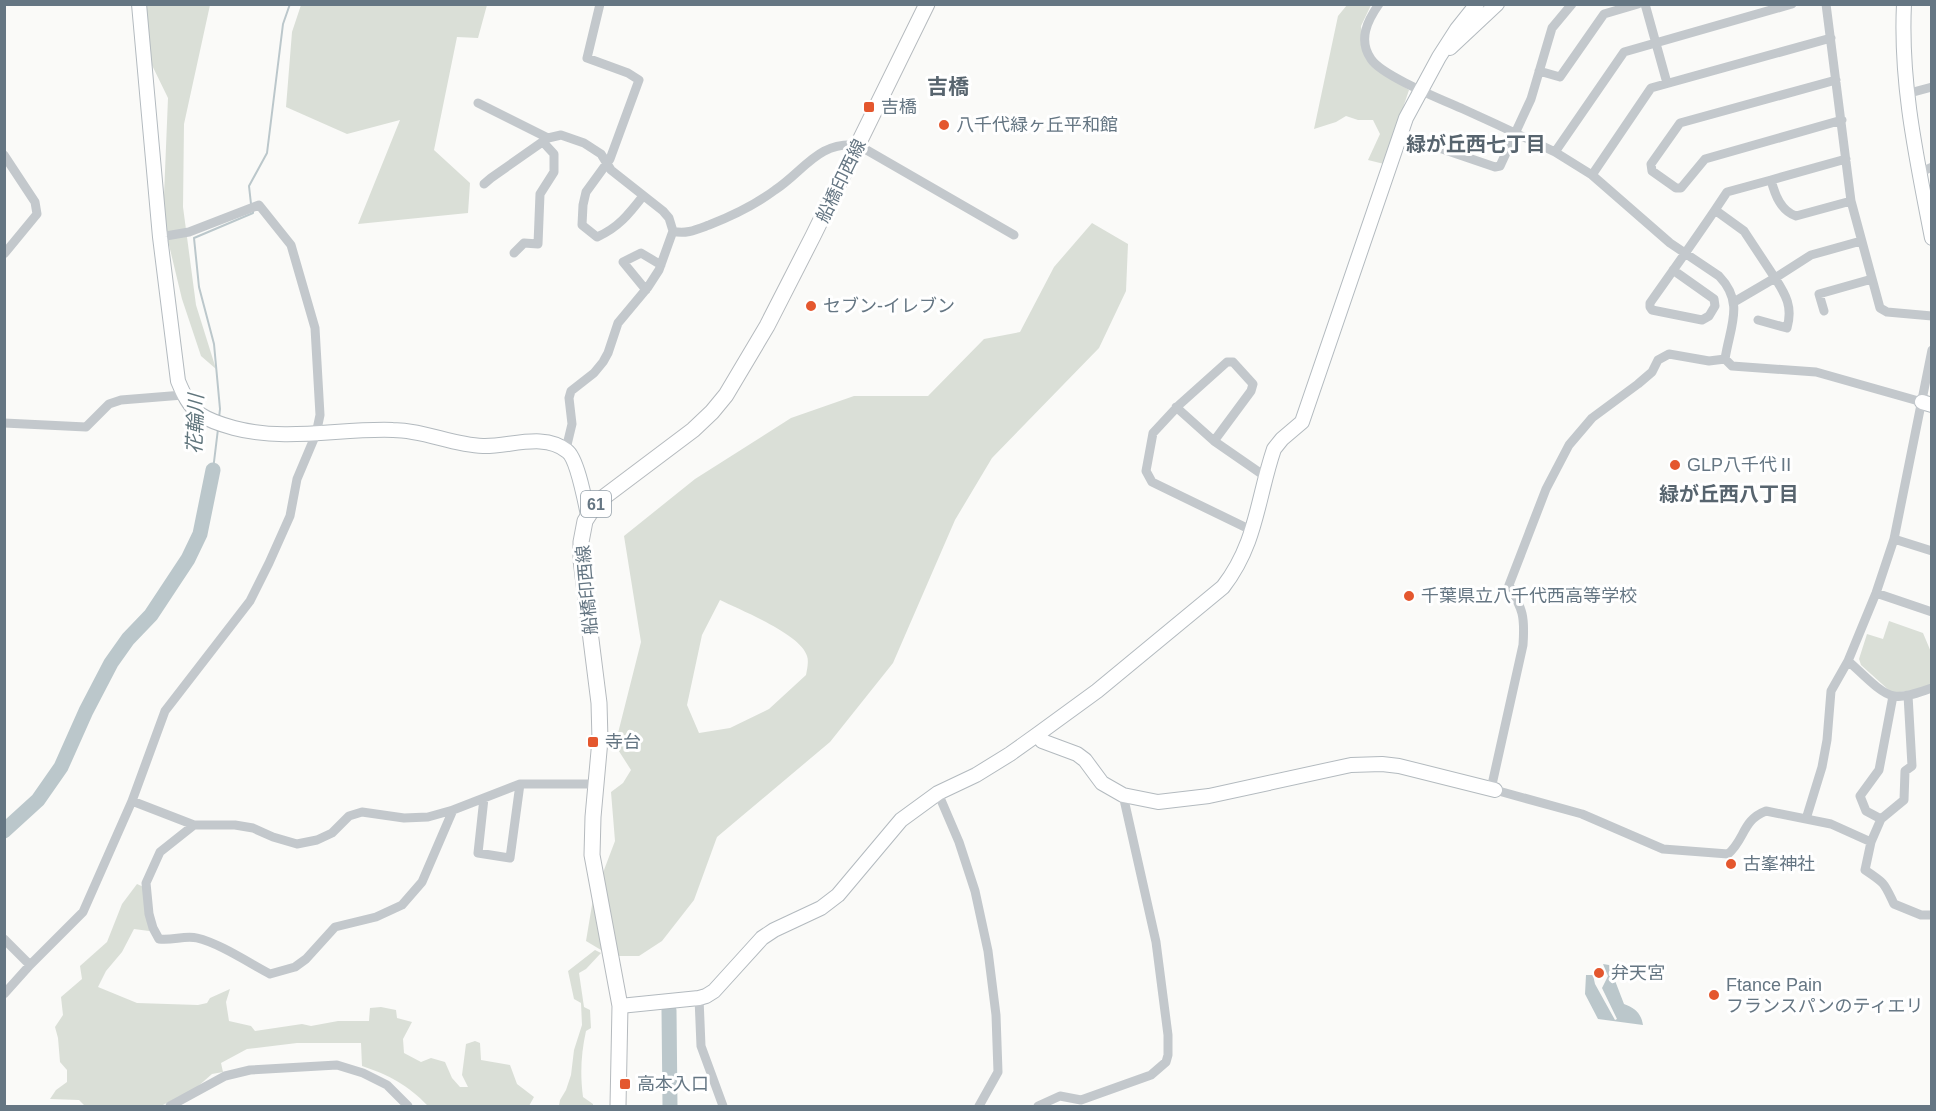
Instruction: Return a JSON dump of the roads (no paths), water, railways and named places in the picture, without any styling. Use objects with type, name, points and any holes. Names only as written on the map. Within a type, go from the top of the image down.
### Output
[{"type":"main road","name":"船橋印西線","points":[[618,1107],[620,1006],[592,855],[600,740],[599,704],[581,560],[581,542],[585,521],[600,500],[693,430],[726,395],[767,326],[927,4]]},
{"type":"street","points":[[139,4],[160,237],[178,381],[183,395],[199,414],[222,425],[249,432],[281,435],[400,430],[457,443],[484,446],[531,442],[549,443],[566,449],[575,462],[588,515]]},
{"type":"street","points":[[600,4],[586,58],[628,73],[639,80],[607,163],[586,192],[582,225],[597,237],[609,232],[621,223],[643,196]]},
{"type":"street","points":[[1379,4],[1364,33],[1368,54],[1379,67],[1420,90],[1555,152],[1592,176],[1684,254],[1719,276],[1732,292],[1734,302],[1734,315],[1725,358]]},
{"type":"street","points":[[620,1006],[699,998],[714,991],[762,938],[821,908],[838,895],[901,820],[938,794],[976,775],[1010,754],[1097,691],[1213,598],[1234,574],[1245,554],[1253,531],[1274,450],[1282,439],[1302,422],[1401,135],[1420,90],[1457,29],[1477,4]]},
{"type":"street","points":[[1439,57],[1497,4]]},
{"type":"street","points":[[1401,135],[1495,167],[1500,166],[1531,99],[1552,28],[1572,4]]},
{"type":"street","points":[[1539,71],[1560,77],[1604,14],[1638,4]]},
{"type":"street","points":[[1645,4],[1667,83]]},
{"type":"street","points":[[1555,152],[1624,52],[1792,4]]},
{"type":"street","points":[[1826,4],[1851,201],[1880,308],[1882,311],[1932,316]]},
{"type":"street","points":[[1904,4],[1906,94],[1925,170],[1932,238]]},
{"type":"street","points":[[1592,176],[1652,88],[1831,38]]},
{"type":"street","points":[[1836,80],[1680,123],[1650,168],[1676,188],[1681,188],[1705,159],[1842,120]]},
{"type":"street","points":[[1906,94],[1932,87]]},
{"type":"street","points":[[478,103],[545,140],[554,154],[554,172],[540,194],[538,244],[524,243],[514,253]]},
{"type":"street","points":[[484,184],[545,140],[561,135],[584,143],[601,154],[611,171],[669,218],[673,231],[661,265],[646,290],[618,323],[603,362],[594,373],[571,391],[569,398],[572,424],[566,449]]},
{"type":"street","points":[[673,231],[679,233],[695,230],[746,208],[775,191],[799,173],[810,161],[831,147],[843,144],[858,145],[1014,235]]},
{"type":"street","points":[[4,155],[35,202],[37,214],[4,254]]},
{"type":"street","points":[[1673,270],[1714,299],[1716,306],[1709,316],[1702,320],[1652,310],[1650,303],[1727,192],[1846,159]]},
{"type":"street","points":[[1771,180],[1776,198],[1791,214],[1796,216],[1851,201]]},
{"type":"street","points":[[4,994],[83,912],[132,801],[165,711],[250,601],[269,563],[290,516],[297,479],[316,434],[320,415],[315,328],[291,245],[259,205],[189,232],[160,237]]},
{"type":"street","points":[[1716,210],[1744,231],[1785,294],[1791,314],[1787,328],[1758,320]]},
{"type":"street","points":[[1734,302],[1811,255],[1861,241]]},
{"type":"street","points":[[646,290],[623,262],[641,253],[661,265]]},
{"type":"street","points":[[1824,311],[1819,294],[1872,279]]},
{"type":"street","points":[[1806,819],[1822,767],[1827,740],[1830,691],[1848,661],[1876,593],[1894,539],[1927,404],[1932,350]]},
{"type":"street","points":[[1493,790],[1523,645],[1525,622],[1509,585],[1546,489],[1569,445],[1592,418],[1652,372],[1658,360],[1669,354],[1709,361],[1725,358]]},
{"type":"street","points":[[1725,358],[1732,366],[1816,372],[1927,404]]},
{"type":"street","points":[[1214,441],[1251,391],[1253,384],[1233,362],[1227,362],[1176,407],[1153,433],[1146,471],[1152,482],[1253,531]]},
{"type":"street","points":[[4,423],[86,427],[109,404],[121,400],[183,395]]},
{"type":"street","points":[[1176,407],[1214,441],[1266,477]]},
{"type":"street","points":[[1894,539],[1932,551]]},
{"type":"street","points":[[1876,593],[1932,612]]},
{"type":"street","points":[[1848,661],[1882,691],[1893,696],[1908,695],[1932,688]]},
{"type":"street","points":[[1908,695],[1912,766],[1905,771],[1904,800],[1881,819],[1871,842],[1866,870],[1882,881],[1894,904],[1921,915],[1932,915]]},
{"type":"street","points":[[1881,819],[1866,811],[1860,796],[1879,770],[1893,696]]},
{"type":"street","points":[[1038,734],[1042,741],[1077,754],[1085,760],[1102,783],[1123,795],[1158,802],[1209,796],[1340,767],[1382,764],[1400,766],[1582,814],[1649,844],[1674,850],[1728,855],[1734,849],[1750,819],[1766,811],[1831,824],[1871,842]]},
{"type":"street","points":[[132,801],[194,825],[235,825],[253,828],[273,837],[297,843],[317,840],[332,833],[348,816],[362,812],[404,818],[428,817],[453,810],[520,784],[596,784]]},
{"type":"street","points":[[484,798],[478,854],[510,858],[520,784]]},
{"type":"street","points":[[938,794],[959,842],[975,891],[988,951],[996,1015],[998,1072],[979,1107]]},
{"type":"street","points":[[1038,1107],[1060,1096],[1081,1100],[1151,1075],[1166,1062],[1168,1055],[1168,1035],[1156,942],[1123,795]]},
{"type":"street","points":[[194,825],[160,852],[146,883],[149,914],[153,928],[159,939],[195,937],[270,974],[295,967],[306,959],[335,927],[376,917],[402,905],[422,882],[453,810]]},
{"type":"street","points":[[4,939],[30,965]]},
{"type":"street","points":[[699,998],[701,1046],[723,1107]]},
{"type":"street","points":[[170,1107],[225,1076],[250,1070],[337,1065],[363,1073],[387,1085],[408,1107]]},
{"type":"waterway","name":"花輪川","points":[[251,204],[249,186],[267,153],[283,24],[290,4]]},
{"type":"waterway","name":"花輪川","points":[[219,418],[214,344],[199,287],[194,238],[253,213],[253,210]]},
{"type":"waterway","name":"花輪川","points":[[213,470],[218,429]]},
{"type":"waterway","name":"花輪川","points":[[4,831],[38,800],[61,767],[111,663],[128,639],[151,615],[188,559],[200,534],[213,470]]},
{"type":"waterway","points":[[669,1010],[670,1106]]},
{"type":"place","name":"吉橋","points":[[869,107]]},
{"type":"place","name":"八千代緑ヶ丘平和館","points":[[944,125]]},
{"type":"place","name":"セブン-イレブン","points":[[811,306]]},
{"type":"place","name":"GLP八千代Ⅱ","points":[[1675,465]]},
{"type":"place","name":"千葉県立八千代西高等学校","points":[[1409,596]]},
{"type":"place","name":"寺台","points":[[593,742]]},
{"type":"place","name":"古峯神社","points":[[1731,864]]},
{"type":"place","name":"弁天宮","points":[[1599,973]]},
{"type":"place","name":"Ftance Pain フランスパンのティエリ","points":[[1714,995]]},
{"type":"place","name":"高本入口","points":[[625,1084]]},
{"type":"district","name":"吉橋","points":[[948,87]]},
{"type":"district","name":"緑が丘西七丁目","points":[[1476,144]]},
{"type":"district","name":"緑が丘西八丁目","points":[[1729,494]]}]
